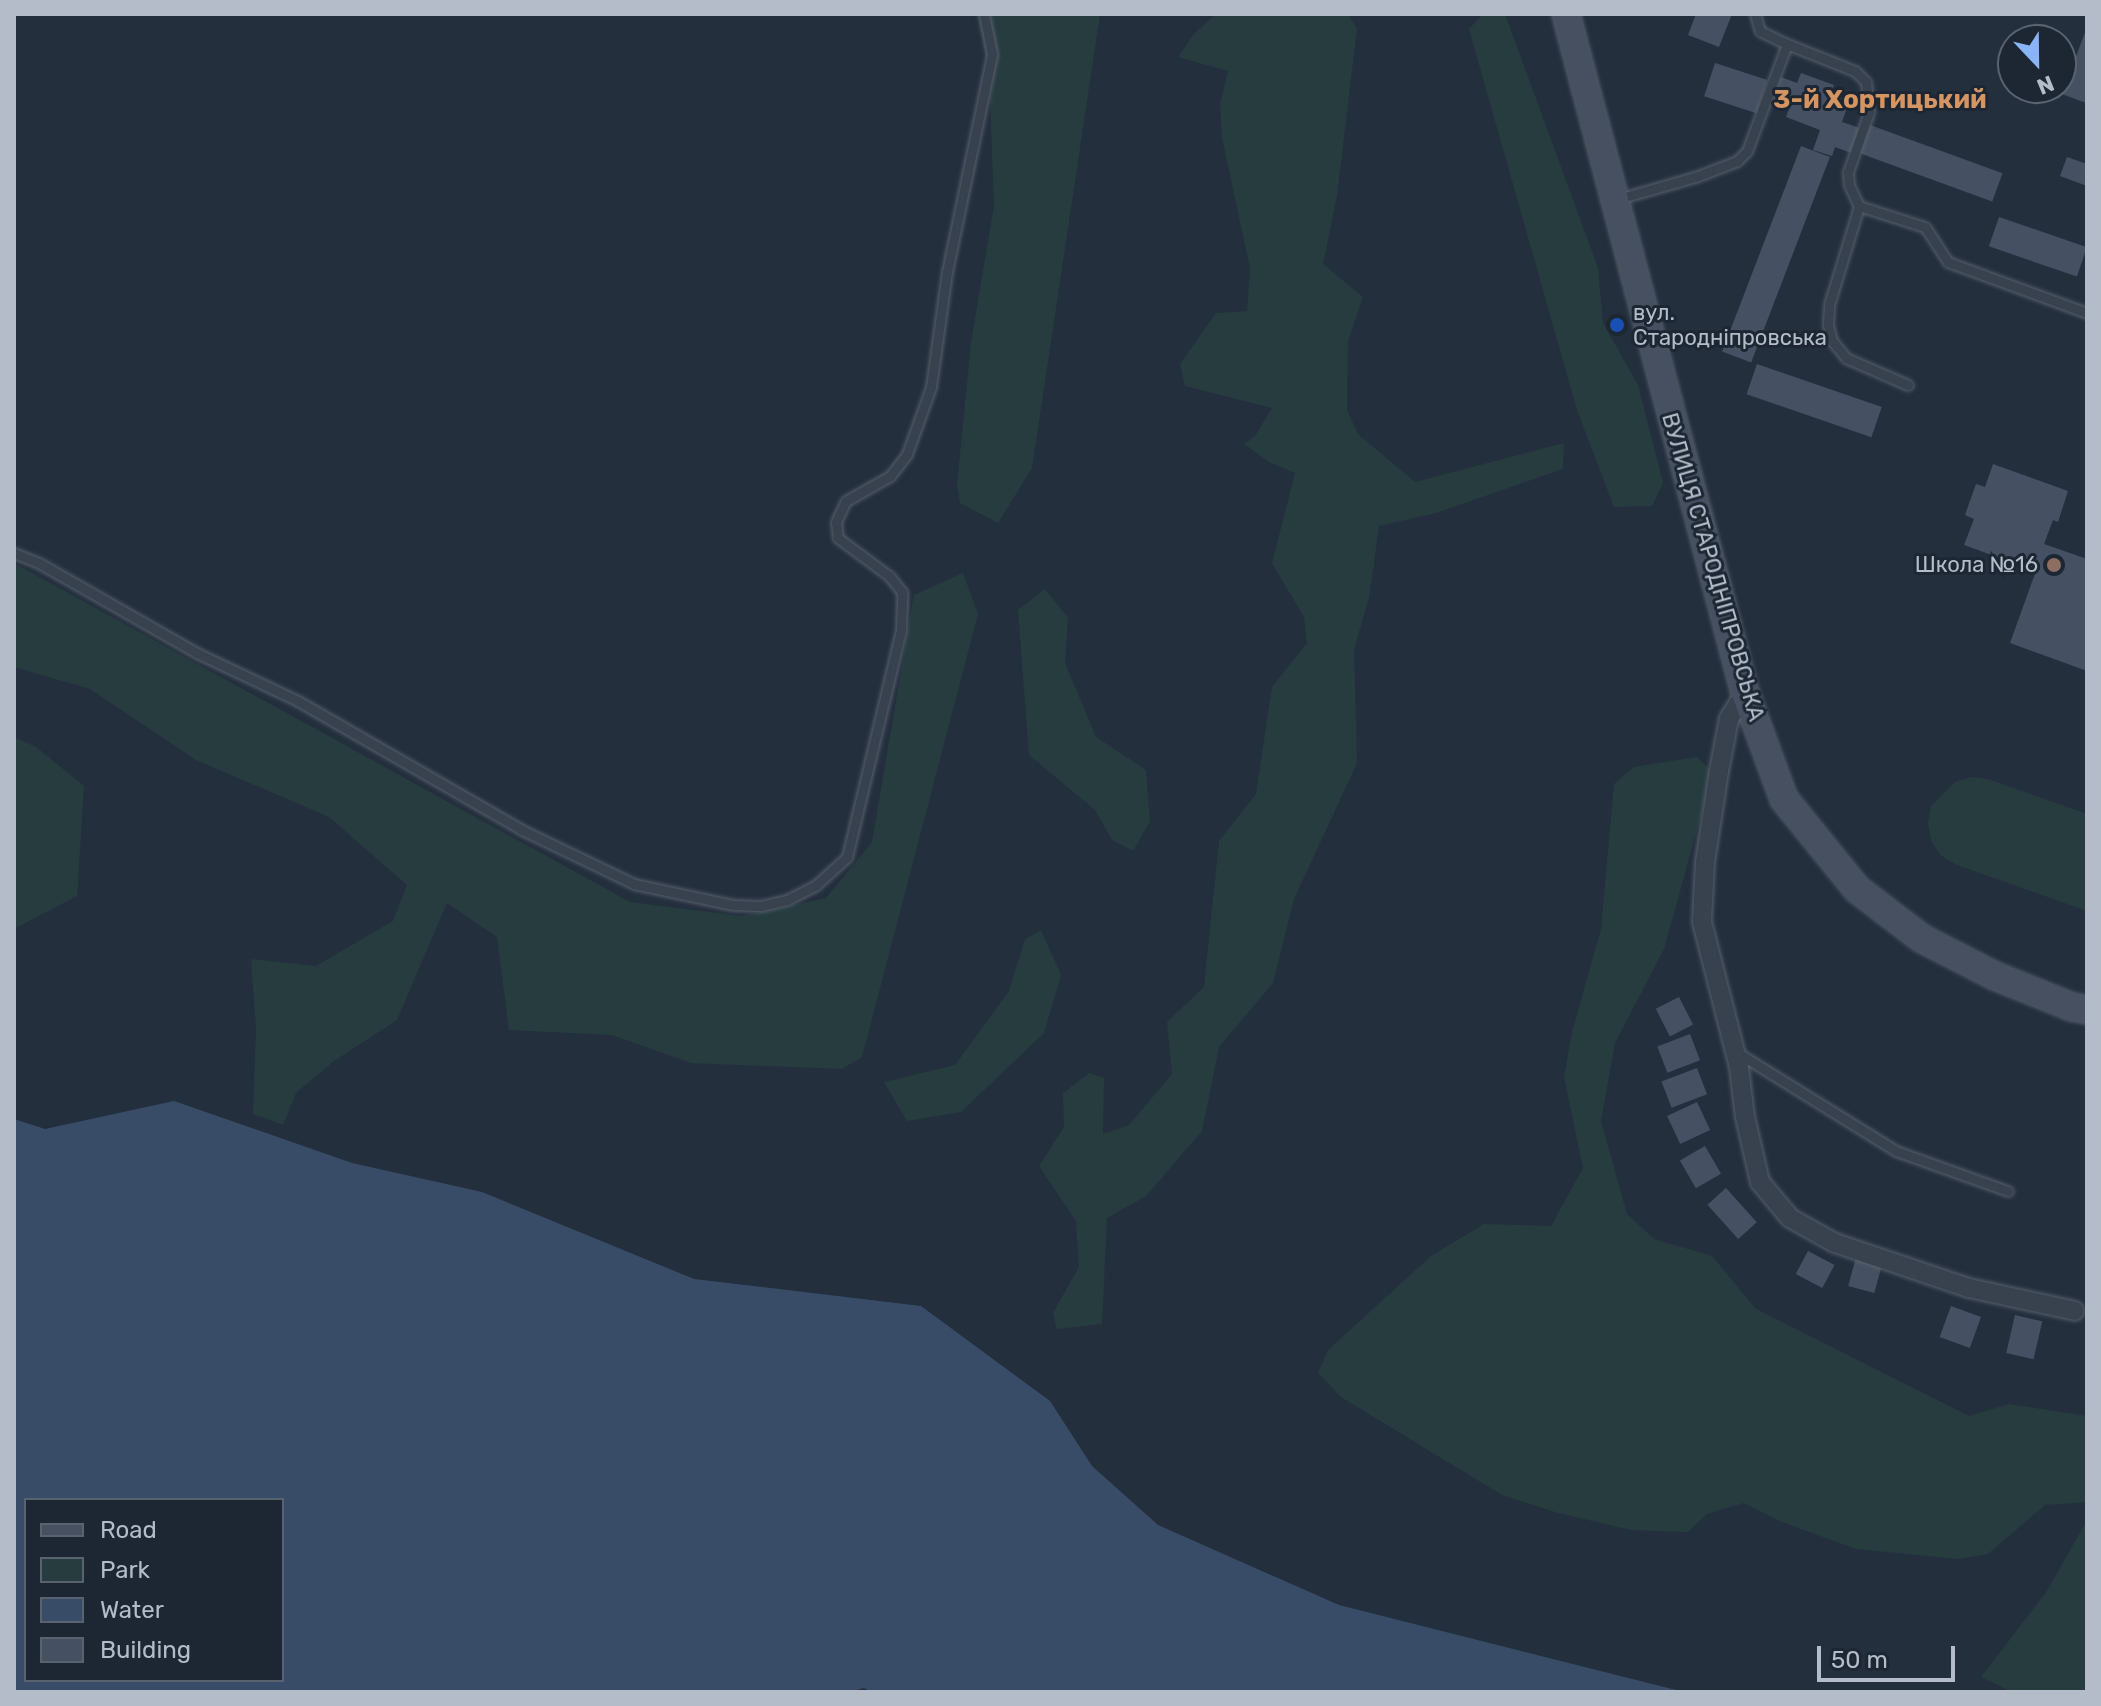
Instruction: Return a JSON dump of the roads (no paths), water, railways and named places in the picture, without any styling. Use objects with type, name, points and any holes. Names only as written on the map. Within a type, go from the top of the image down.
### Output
[{"type":"street","name":"ВУЛИЦЯ СТАРОДНІПРОВСЬКА","points":[[1566,14],[1745,693],[1784,799],[1857,889],[1921,938],[1982,970],[2072,1007],[2087,1010]]},
{"type":"street","points":[[1745,693],[1729,719],[1719,771],[1705,862],[1702,922],[1735,1051],[1760,1182],[1790,1218],[1835,1243],[1969,1288],[2075,1311]]},
{"type":"lane","points":[[14,553],[39,563],[197,653],[298,701],[522,830],[634,884],[733,905],[761,906],[787,900],[816,885],[847,857],[901,630],[902,592],[889,576],[838,538],[836,522],[846,501],[890,476],[907,454],[931,387],[947,272],[992,54],[984,14]]},
{"type":"lane","points":[[1755,14],[1760,31],[1855,71],[1866,82],[1869,112],[1848,172],[1849,185],[1859,206],[1829,305],[1832,341],[1846,358],[1908,385]]},
{"type":"lane","points":[[1615,199],[1698,176],[1737,161],[1747,151],[1787,44]]},
{"type":"lane","points":[[1859,206],[1925,227],[1948,262],[2087,313]]},
{"type":"lane","points":[[1735,1051],[1896,1151],[2008,1191]]},
{"type":"water","points":[[174,1101],[352,1163],[482,1192],[694,1279],[921,1306],[1050,1401],[1092,1466],[1158,1525],[1339,1605],[1684,1692],[872,1692],[864,1688],[849,1692],[14,1692],[14,1119],[45,1129]]},
{"type":"place","name":"вул. Стародніпровська","points":[[1617,325]]},
{"type":"place","name":"Школа №16","points":[[2054,565]]},
{"type":"district","name":"3-й Хортицький","points":[[1880,100]]}]
